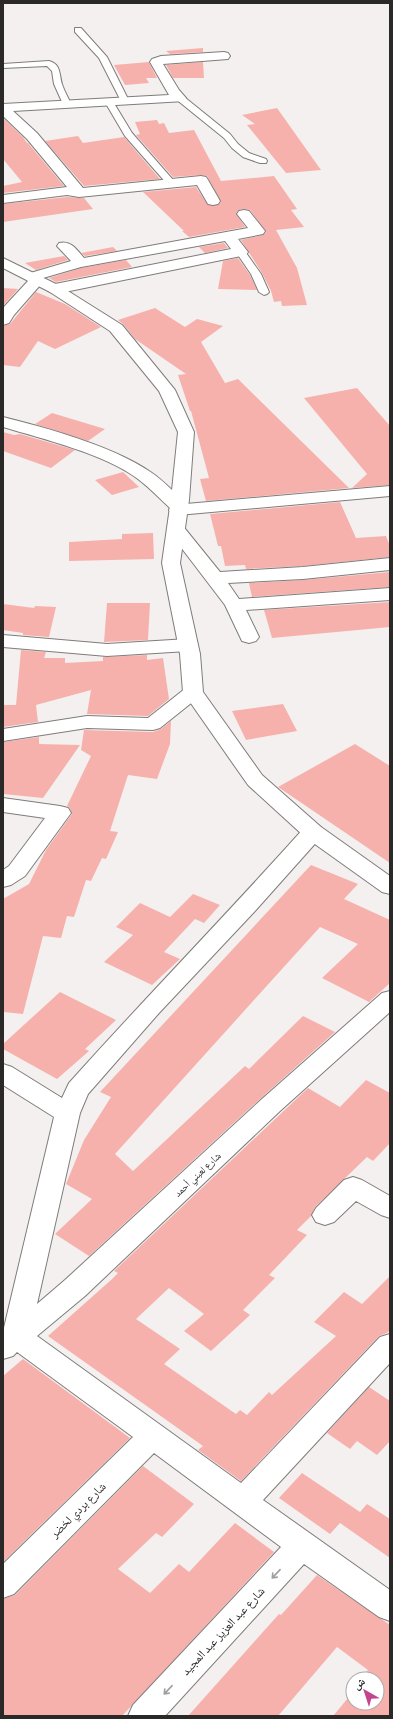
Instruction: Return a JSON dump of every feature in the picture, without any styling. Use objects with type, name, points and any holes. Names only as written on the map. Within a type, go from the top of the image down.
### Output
[{"type":"street","points":[[180,98],[174,92],[156,62],[161,60],[224,56]]},
{"type":"street","points":[[3,108],[180,98]]},
{"type":"street","points":[[3,108],[32,136],[79,192]]},
{"type":"street","points":[[3,199],[67,191],[79,192],[201,180],[213,201]]},
{"type":"street","points":[[3,320],[6,313],[35,278],[53,270],[81,263],[258,231],[244,214]]},
{"type":"street","points":[[55,289],[241,252],[228,236]]},
{"type":"street","points":[[64,246],[81,263]]},
{"type":"street","points":[[3,262],[55,289],[116,328],[167,390],[186,432],[171,563],[188,645],[192,692],[255,780],[313,832],[390,887]]},
{"type":"street","points":[[3,422],[70,442],[115,459],[144,475],[178,509],[390,492]]},
{"type":"street","points":[[176,529],[215,578],[234,605],[249,637]]},
{"type":"street","points":[[215,578],[303,573],[390,564]]},
{"type":"street","points":[[234,605],[390,594]]},
{"type":"street","points":[[3,641],[106,650],[188,645]]},
{"type":"street","points":[[3,735],[88,722],[153,724],[181,703],[192,692]]},
{"type":"street","points":[[3,805],[60,813],[17,871],[3,880]]},
{"type":"street","points":[[313,832],[247,906],[151,1007],[78,1089],[67,1113],[9,1342],[153,1436],[302,1545],[390,1607]]},
{"type":"street","name":"شارع لعبني أحمد","points":[[9,1342],[75,1288],[271,1105],[390,999]]},
{"type":"street","points":[[3,1073],[67,1113]]},
{"type":"street","points":[[325,1215],[353,1188],[390,1208]]},
{"type":"street","points":[[243,1501],[390,1345]]},
{"type":"street","name":"شارع بردي لخضر","points":[[3,1584],[153,1436]]},
{"type":"street","name":"شارع عبد العزيز عبد المجيد","points":[[144,1716],[302,1545]]},
{"type":"lane","points":[[78,30],[103,57],[124,101]]},
{"type":"lane","points":[[3,66],[49,63],[56,70],[58,84],[67,104]]},
{"type":"lane","points":[[180,98],[227,136],[235,146],[246,155],[264,162]]},
{"type":"lane","points":[[109,102],[128,134],[171,183]]},
{"type":"lane","points":[[241,252],[256,274],[264,292]]},
{"type":"building","points":[[203,48],[203,52],[170,54],[166,51]]},
{"type":"building","points":[[149,62],[157,78],[146,78],[149,83],[125,85],[114,65]]},
{"type":"building","points":[[203,62],[204,78],[173,78],[166,65]]},
{"type":"building","points":[[277,108],[321,170],[286,173],[247,125],[255,124],[242,115]]},
{"type":"building","points":[[3,118],[23,137],[64,186],[3,193],[3,186],[22,182],[3,159]]},
{"type":"building","points":[[157,120],[159,124],[164,123],[169,133],[194,130],[221,181],[274,176],[297,209],[291,210],[304,227],[276,230],[297,268],[307,305],[282,306],[281,301],[274,302],[271,291],[262,273],[241,240],[263,235],[266,232],[250,210],[239,210],[236,213],[245,227],[189,237],[143,192],[196,187],[208,205],[218,205],[221,202],[207,176],[173,177],[136,135],[140,134],[135,122]]},
{"type":"building","points":[[78,136],[83,143],[124,137],[160,179],[84,186],[45,141]]},
{"type":"building","points":[[67,197],[84,198],[93,209],[3,222],[3,204]]},
{"type":"building","points":[[224,243],[228,248],[205,253],[199,247]]},
{"type":"building","points":[[113,247],[117,251],[85,256],[81,253]]},
{"type":"building","points":[[64,256],[68,260],[36,270],[25,263]]},
{"type":"building","points":[[238,258],[250,275],[257,290],[218,289],[223,261]]},
{"type":"building","points":[[126,260],[132,267],[56,282],[49,278],[81,268]]},
{"type":"building","points":[[3,288],[18,289],[3,306]]},
{"type":"building","points":[[36,292],[65,304],[101,327],[55,349],[38,341],[20,367],[3,365],[3,326],[10,324]]},
{"type":"building","points":[[155,308],[185,327],[197,319],[223,326],[201,342],[225,383],[238,379],[349,488],[206,501],[200,479],[209,478],[191,411],[178,375],[186,374],[135,339],[118,320]]},
{"type":"building","points":[[357,388],[390,426],[390,485],[352,488],[367,474],[304,398]]},
{"type":"building","points":[[52,413],[105,429],[88,441],[35,424]]},
{"type":"building","points":[[3,432],[14,435],[20,434],[75,450],[51,468],[3,451]]},
{"type":"building","points":[[123,472],[139,487],[112,495],[95,480]]},
{"type":"building","points":[[340,502],[356,538],[386,536],[390,546],[390,557],[303,566],[246,569],[245,565],[225,566],[221,546],[218,546],[210,514]]},
{"type":"building","points":[[153,533],[154,559],[69,561],[69,542],[122,539],[122,534]]},
{"type":"building","points":[[390,572],[390,587],[252,597],[249,583],[303,580]]},
{"type":"building","points":[[390,602],[390,627],[272,638],[264,610]]},
{"type":"building","points":[[107,603],[150,603],[148,640],[104,642]]},
{"type":"building","points":[[3,604],[34,608],[35,606],[56,607],[49,637],[23,635],[23,633],[3,630]]},
{"type":"building","points":[[21,650],[46,652],[44,658],[65,658],[65,663],[103,661],[103,657],[147,655],[147,660],[163,658],[169,699],[148,716],[87,714],[91,690],[36,705],[38,722],[3,727],[3,705],[16,705]]},
{"type":"building","points":[[283,704],[297,731],[246,740],[232,711]]},
{"type":"building","points":[[171,721],[170,744],[157,779],[128,775],[110,831],[118,832],[106,859],[102,858],[91,881],[86,880],[74,917],[67,916],[61,938],[43,936],[23,1014],[3,1012],[3,899],[29,884],[46,850],[72,814],[67,806],[91,756],[81,750],[84,730],[153,732],[161,729]]},
{"type":"building","points":[[39,737],[39,744],[80,745],[43,798],[3,794],[3,742]]},
{"type":"building","points":[[355,744],[390,766],[390,863],[278,787]]},
{"type":"building","points":[[311,865],[358,884],[344,899],[390,920],[390,983],[369,1002],[322,978],[358,944],[320,927],[115,1154],[133,1171],[245,1066],[249,1069],[303,1016],[335,1032],[89,1256],[55,1234],[92,1199],[66,1184],[84,1140],[111,1097],[100,1092]]},
{"type":"building","points":[[193,894],[220,905],[204,923],[195,919],[164,952],[180,959],[152,985],[104,962],[133,935],[116,927],[140,903],[170,917]]},
{"type":"building","points":[[60,992],[116,1020],[85,1049],[89,1051],[57,1079],[3,1049],[3,1044]]},
{"type":"building","points":[[366,1080],[390,1093],[390,1143],[373,1161],[367,1157],[315,1207],[311,1216],[297,1230],[307,1235],[269,1275],[275,1278],[243,1310],[250,1315],[211,1351],[184,1331],[204,1314],[169,1288],[136,1319],[180,1349],[164,1364],[236,1414],[240,1410],[247,1415],[269,1392],[272,1395],[336,1336],[314,1322],[344,1292],[362,1304],[390,1276],[390,1330],[379,1336],[241,1481],[198,1450],[203,1446],[48,1336],[111,1280],[118,1273],[114,1271],[308,1088],[340,1107]]},
{"type":"building","points":[[23,1359],[130,1438],[3,1562],[3,1376]]},
{"type":"building","points":[[369,1387],[390,1401],[390,1441],[377,1455],[357,1441],[350,1449],[327,1433]]},
{"type":"building","points":[[143,1466],[194,1504],[162,1537],[156,1533],[118,1569],[150,1593],[179,1564],[189,1572],[235,1523],[274,1552],[122,1716],[3,1716],[3,1599],[15,1595]]},
{"type":"building","points":[[302,1473],[360,1512],[367,1504],[390,1519],[390,1558],[340,1523],[330,1534],[279,1498]]},
{"type":"building","points":[[317,1575],[390,1625],[390,1716],[333,1716],[345,1702],[345,1711],[385,1711],[385,1671],[367,1671],[368,1670],[337,1647],[278,1716],[188,1716],[279,1614],[281,1615]]}]
